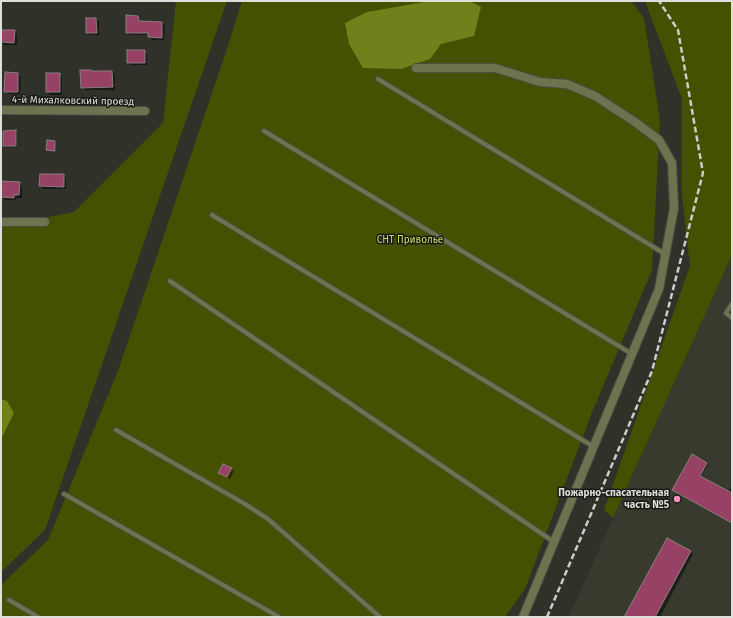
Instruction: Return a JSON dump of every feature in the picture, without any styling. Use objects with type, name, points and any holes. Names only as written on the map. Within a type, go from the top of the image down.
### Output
[{"type":"street","points":[[416,68],[494,68],[540,82],[566,84],[596,96],[635,122],[659,140],[672,163],[674,208],[659,289],[523,617]]},
{"type":"street","name":"4-й Михалковский проезд","points":[[1,110],[145,111]]},
{"type":"street","points":[[1,222],[45,222]]},
{"type":"lane","points":[[378,79],[666,254]]},
{"type":"lane","points":[[264,131],[632,354]]},
{"type":"lane","points":[[212,215],[594,447]]},
{"type":"lane","points":[[170,281],[554,542]]},
{"type":"lane","points":[[732,304],[726,313],[732,318]]},
{"type":"lane","points":[[116,430],[245,504],[268,519],[380,617]]},
{"type":"lane","points":[[64,494],[279,617]]},
{"type":"lane","points":[[9,600],[38,617]]},
{"type":"shaded area","points":[[430,1],[469,1],[481,7],[474,36],[441,44],[430,59],[401,69],[363,68],[349,44],[345,23],[367,12]]},
{"type":"shaded area","points":[[732,255],[732,617],[569,617],[570,614]]},
{"type":"shaded area","points":[[1,399],[7,401],[14,413],[1,439]]},
{"type":"green space","points":[[176,1],[227,1],[45,530],[1,572],[1,218],[39,219],[74,212],[163,123]]},
{"type":"green space","name":"СНТ Приволье","points":[[242,1],[631,1],[644,18],[660,120],[652,270],[591,415],[525,589],[505,617],[1,617],[1,585],[48,540],[118,371]]},
{"type":"green space","points":[[645,1],[732,1],[732,255],[613,518],[604,510],[690,266],[682,196],[682,99]]},
{"type":"building","points":[[126,15],[138,16],[139,21],[162,22],[162,38],[148,37],[148,33],[126,33]]},
{"type":"building","points":[[86,18],[96,18],[97,33],[86,33]]},
{"type":"building","points":[[1,30],[15,30],[14,43],[1,42]]},
{"type":"building","points":[[127,50],[145,50],[145,63],[127,63]]},
{"type":"building","points":[[80,70],[112,71],[113,87],[81,88]]},
{"type":"building","points":[[5,72],[18,73],[18,92],[4,92]]},
{"type":"building","points":[[46,73],[60,73],[60,92],[46,92]]},
{"type":"building","points":[[16,130],[16,146],[3,146],[3,131]]},
{"type":"building","points":[[47,140],[55,141],[55,151],[46,150]]},
{"type":"building","points":[[40,174],[64,174],[64,187],[39,186]]},
{"type":"building","points":[[1,181],[20,182],[19,195],[14,195],[14,198],[1,197]]},
{"type":"building","points":[[692,454],[707,463],[700,476],[732,493],[732,523],[672,490]]},
{"type":"building","points":[[223,464],[232,468],[227,477],[218,473]]},
{"type":"building","points":[[667,538],[691,551],[655,617],[624,617]]},
{"type":"railway","points":[[547,617],[652,371],[703,173],[678,30],[659,1]]},
{"type":"place","name":"Пожарно-спасательная часть №5","points":[[677,499]]}]
